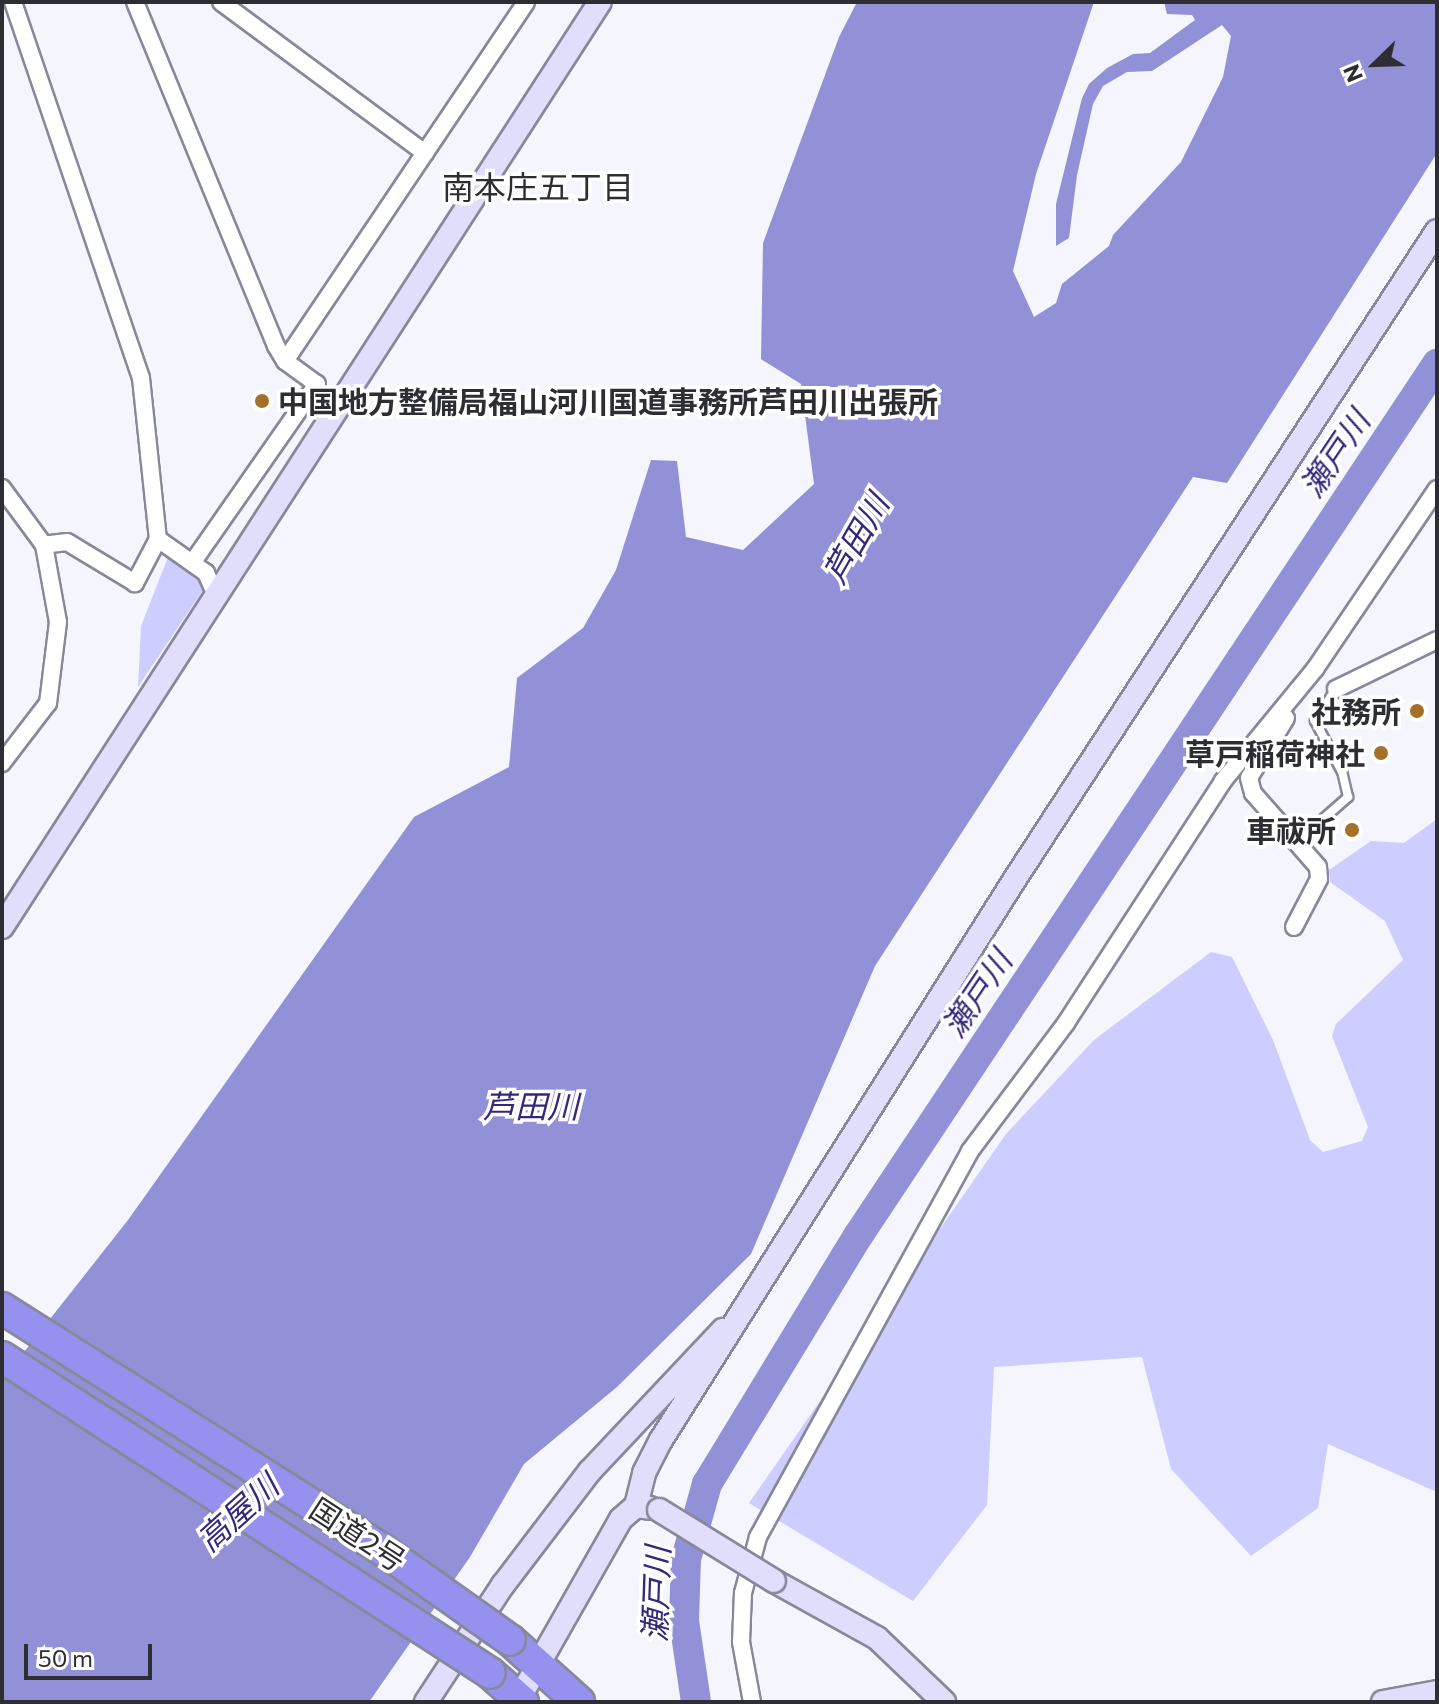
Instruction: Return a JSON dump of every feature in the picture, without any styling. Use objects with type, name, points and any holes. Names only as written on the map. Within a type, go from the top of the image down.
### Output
[{"type":"highway","name":"国道2号","points":[[2,1308],[380,1548],[510,1640],[579,1702]]},
{"type":"highway","name":"国道2号","points":[[2,1357],[490,1673],[520,1701]]},
{"type":"street","points":[[135,2],[285,361],[317,384],[192,563]]},
{"type":"street","points":[[221,2],[425,153]]},
{"type":"street","points":[[285,361],[526,2]]},
{"type":"street","points":[[2,927],[215,593],[600,2]]},
{"type":"street","points":[[15,3],[141,378],[158,539],[135,583],[67,542],[44,545]]},
{"type":"street","points":[[520,1701],[621,1519],[636,1506],[644,1473],[673,1422],[753,1301],[1015,879],[1437,231]]},
{"type":"street","points":[[2,488],[44,545],[58,622],[48,703],[2,763]]},
{"type":"street","points":[[752,1702],[742,1617],[743,1593],[758,1537],[970,1151],[1066,1023],[1223,781],[1292,697],[1437,489]]},
{"type":"street","points":[[158,539],[206,573],[215,593]]},
{"type":"street","points":[[1336,689],[1437,640]]},
{"type":"street","points":[[1292,697],[1289,713],[1249,778],[1253,793],[1318,867],[1319,879],[1294,927]]},
{"type":"street","points":[[426,1702],[512,1572],[590,1471],[671,1382],[753,1301]]},
{"type":"street","points":[[671,1382],[677,1396],[673,1422]]},
{"type":"street","points":[[636,1506],[659,1510],[774,1581],[877,1638],[944,1702]]},
{"type":"street","points":[[1383,1702],[1437,1692]]},
{"type":"lane","points":[[1298,841],[1348,797],[1342,772],[1315,721],[1336,689]]},
{"type":"shaded area","points":[[170,552],[209,581],[138,687],[141,626]]},
{"type":"shaded area","points":[[1437,819],[1437,1492],[1328,1444],[1318,1508],[1251,1556],[1171,1469],[1142,1357],[994,1367],[987,1505],[913,1601],[749,1503],[1006,1134],[1094,1040],[1211,952],[1232,957],[1273,1040],[1310,1140],[1323,1152],[1362,1141],[1368,1127],[1332,1036],[1336,1024],[1403,960],[1385,921],[1330,882],[1329,870],[1371,841],[1404,843]]},
{"type":"water","name":"芦田川","points":[[857,2],[1094,2],[1036,174],[1013,271],[1034,317],[1056,303],[1062,284],[1109,246],[1113,235],[1181,162],[1223,77],[1231,36],[1222,25],[1152,71],[1127,72],[1103,86],[1093,104],[1077,175],[1069,238],[1056,246],[1056,204],[1082,98],[1089,84],[1107,68],[1133,54],[1150,53],[1195,20],[1192,15],[1167,14],[1164,2],[1437,2],[1437,153],[1227,483],[1193,477],[875,966],[751,1254],[617,1387],[524,1464],[470,1557],[369,1702],[2,1702],[2,1380],[128,1220],[414,817],[509,767],[517,678],[583,628],[616,570],[651,460],[677,461],[686,537],[743,550],[814,484],[801,384],[761,359],[763,243],[839,37]]},
{"type":"waterway","name":"瀬戸川","points":[[696,1702],[684,1621],[686,1559],[707,1484],[858,1236],[1437,364]]},
{"type":"place","name":"中国地方整備局福山河川国道事務所芦田川出張所","points":[[262,401]]},
{"type":"place","name":"社務所","points":[[1417,711]]},
{"type":"place","name":"草戸稲荷神社","points":[[1381,753]]},
{"type":"place","name":"車祓所","points":[[1352,830]]},
{"type":"district","name":"南本庄五丁目","points":[[538,186]]},
{"type":"water label","name":"高屋川","points":[[237,1512]]}]
